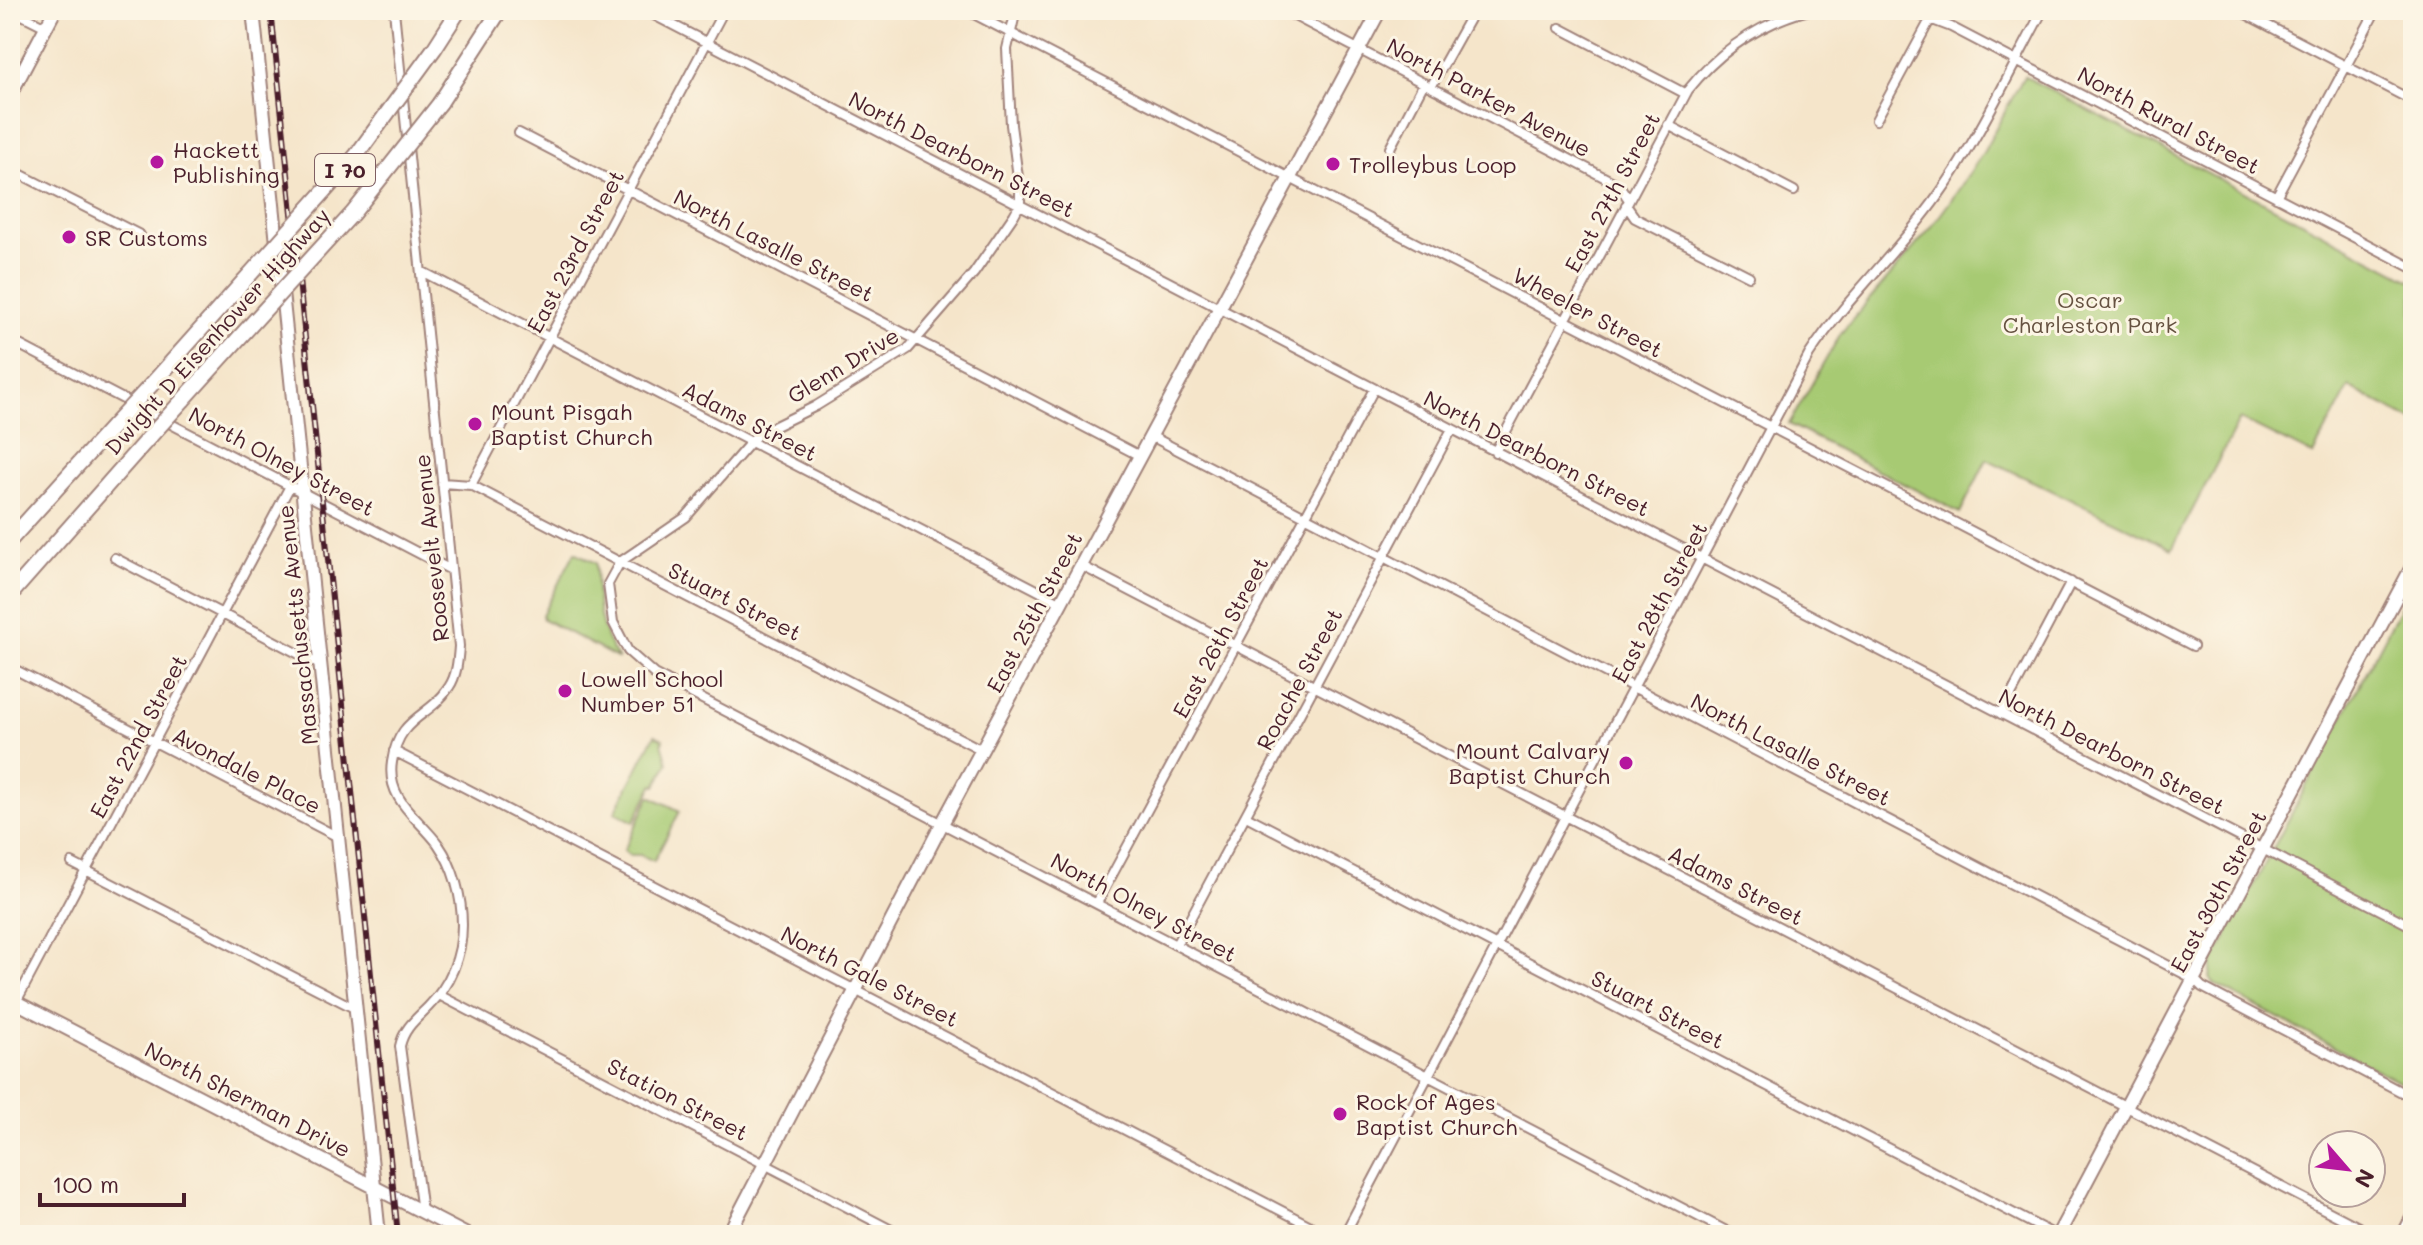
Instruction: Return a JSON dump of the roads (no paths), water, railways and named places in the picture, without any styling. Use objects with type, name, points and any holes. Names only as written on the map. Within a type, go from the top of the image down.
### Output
[{"type":"highway","name":"Dwight D Eisenhower Highway","points":[[10,540],[356,156],[459,10]]},
{"type":"highway","name":"Dwight D Eisenhower Highway","points":[[10,595],[353,213],[440,103],[502,10]]},
{"type":"street","points":[[12,10],[46,27]]},
{"type":"street","points":[[10,95],[55,10]]},
{"type":"street","name":"Massachusetts Avenue","points":[[253,10],[379,1235]]},
{"type":"street","name":"Roosevelt Avenue","points":[[394,10],[459,646],[455,674],[442,696],[408,724],[394,751]]},
{"type":"street","name":"North Dearborn Street","points":[[644,10],[2413,927]]},
{"type":"street","name":"East 23rd Street","points":[[471,485],[724,10]]},
{"type":"street","name":"Wheeler Street","points":[[966,10],[2193,646]]},
{"type":"street","points":[[1016,10],[1010,33],[1007,71],[1020,204]]},
{"type":"street","name":"North Parker Avenue","points":[[1283,10],[1619,185],[1626,191],[1627,202],[1635,218],[1749,276]]},
{"type":"street","name":"East 25th Street","points":[[728,1235],[943,822],[1380,10]]},
{"type":"street","points":[[1390,148],[1474,10]]},
{"type":"street","name":"East 27th Street","points":[[1495,452],[1686,94],[1709,66],[1733,46],[1763,27],[1809,10]]},
{"type":"street","name":"North Rural Street","points":[[1906,10],[1931,18],[2016,61],[2413,268]]},
{"type":"street","name":"East 28th Street","points":[[1344,1235],[1819,340],[1911,231],[1960,164],[2043,10]]},
{"type":"street","points":[[2238,10],[2413,101]]},
{"type":"street","points":[[2276,197],[2376,10]]},
{"type":"street","points":[[1876,120],[1931,18]]},
{"type":"street","points":[[1560,28],[1686,94]]},
{"type":"street","points":[[1668,125],[1794,191]]},
{"type":"street","name":"North Lasalle Street","points":[[519,133],[1140,456]]},
{"type":"street","points":[[10,169],[140,235]]},
{"type":"street","name":"Glenn Drive","points":[[620,562],[686,517],[757,435],[816,406],[897,357],[918,339],[974,273],[1020,204]]},
{"type":"street","name":"Adams Street","points":[[421,271],[1062,603]]},
{"type":"street","name":"North Olney Street","points":[[10,340],[451,570]]},
{"type":"street","name":"East 26th Street","points":[[1097,903],[1374,389]]},
{"type":"street","name":"Roache Street","points":[[1176,945],[1452,429]]},
{"type":"street","name":"North Lasalle Street","points":[[1151,436],[2194,979],[2202,987],[2413,1098]]},
{"type":"street","points":[[442,483],[471,485]]},
{"type":"street","name":"Stuart Street","points":[[471,485],[982,750]]},
{"type":"street","name":"East 22nd Street","points":[[13,1001],[87,871],[290,486]]},
{"type":"street","points":[[115,558],[321,665]]},
{"type":"street","name":"North Olney Street","points":[[620,562],[608,584],[613,622],[623,645],[644,668],[1734,1235]]},
{"type":"street","name":"East 30th Street","points":[[2056,1235],[2413,565]]},
{"type":"street","name":"Adams Street","points":[[1082,566],[2374,1235]]},
{"type":"street","points":[[2001,714],[2071,582]]},
{"type":"street","name":"Avondale Place","points":[[10,667],[340,838]]},
{"type":"street","points":[[394,751],[391,770],[399,798],[439,845],[453,872],[462,923],[460,949],[454,969],[439,995],[403,1034],[401,1055],[422,1212]]},
{"type":"street","name":"North Gale Street","points":[[394,751],[1328,1235]]},
{"type":"street","name":"Stuart Street","points":[[1246,816],[2056,1235]]},
{"type":"street","points":[[72,863],[357,1009]]},
{"type":"street","name":"Station Street","points":[[439,995],[901,1235]]},
{"type":"street","name":"North Sherman Drive","points":[[13,1001],[467,1235]]},
{"type":"street","points":[[2401,1235],[2413,1212]]},
{"type":"railway","points":[[271,10],[398,1235]]},
{"type":"place","name":"Hackett Publishing","points":[[157,162]]},
{"type":"place","name":"Trolleybus Loop","points":[[1333,164]]},
{"type":"place","name":"SR Customs","points":[[69,237]]},
{"type":"place","name":"Mount Pisgah Baptist Church","points":[[475,424]]},
{"type":"place","name":"Lowell School Number 51","points":[[565,691]]},
{"type":"place","name":"Mount Calvary Baptist Church","points":[[1626,763]]},
{"type":"place","name":"Rock of Ages Baptist Church","points":[[1340,1114]]},
{"type":"park label","name":"Oscar Charleston Park","points":[[2090,312]]}]
